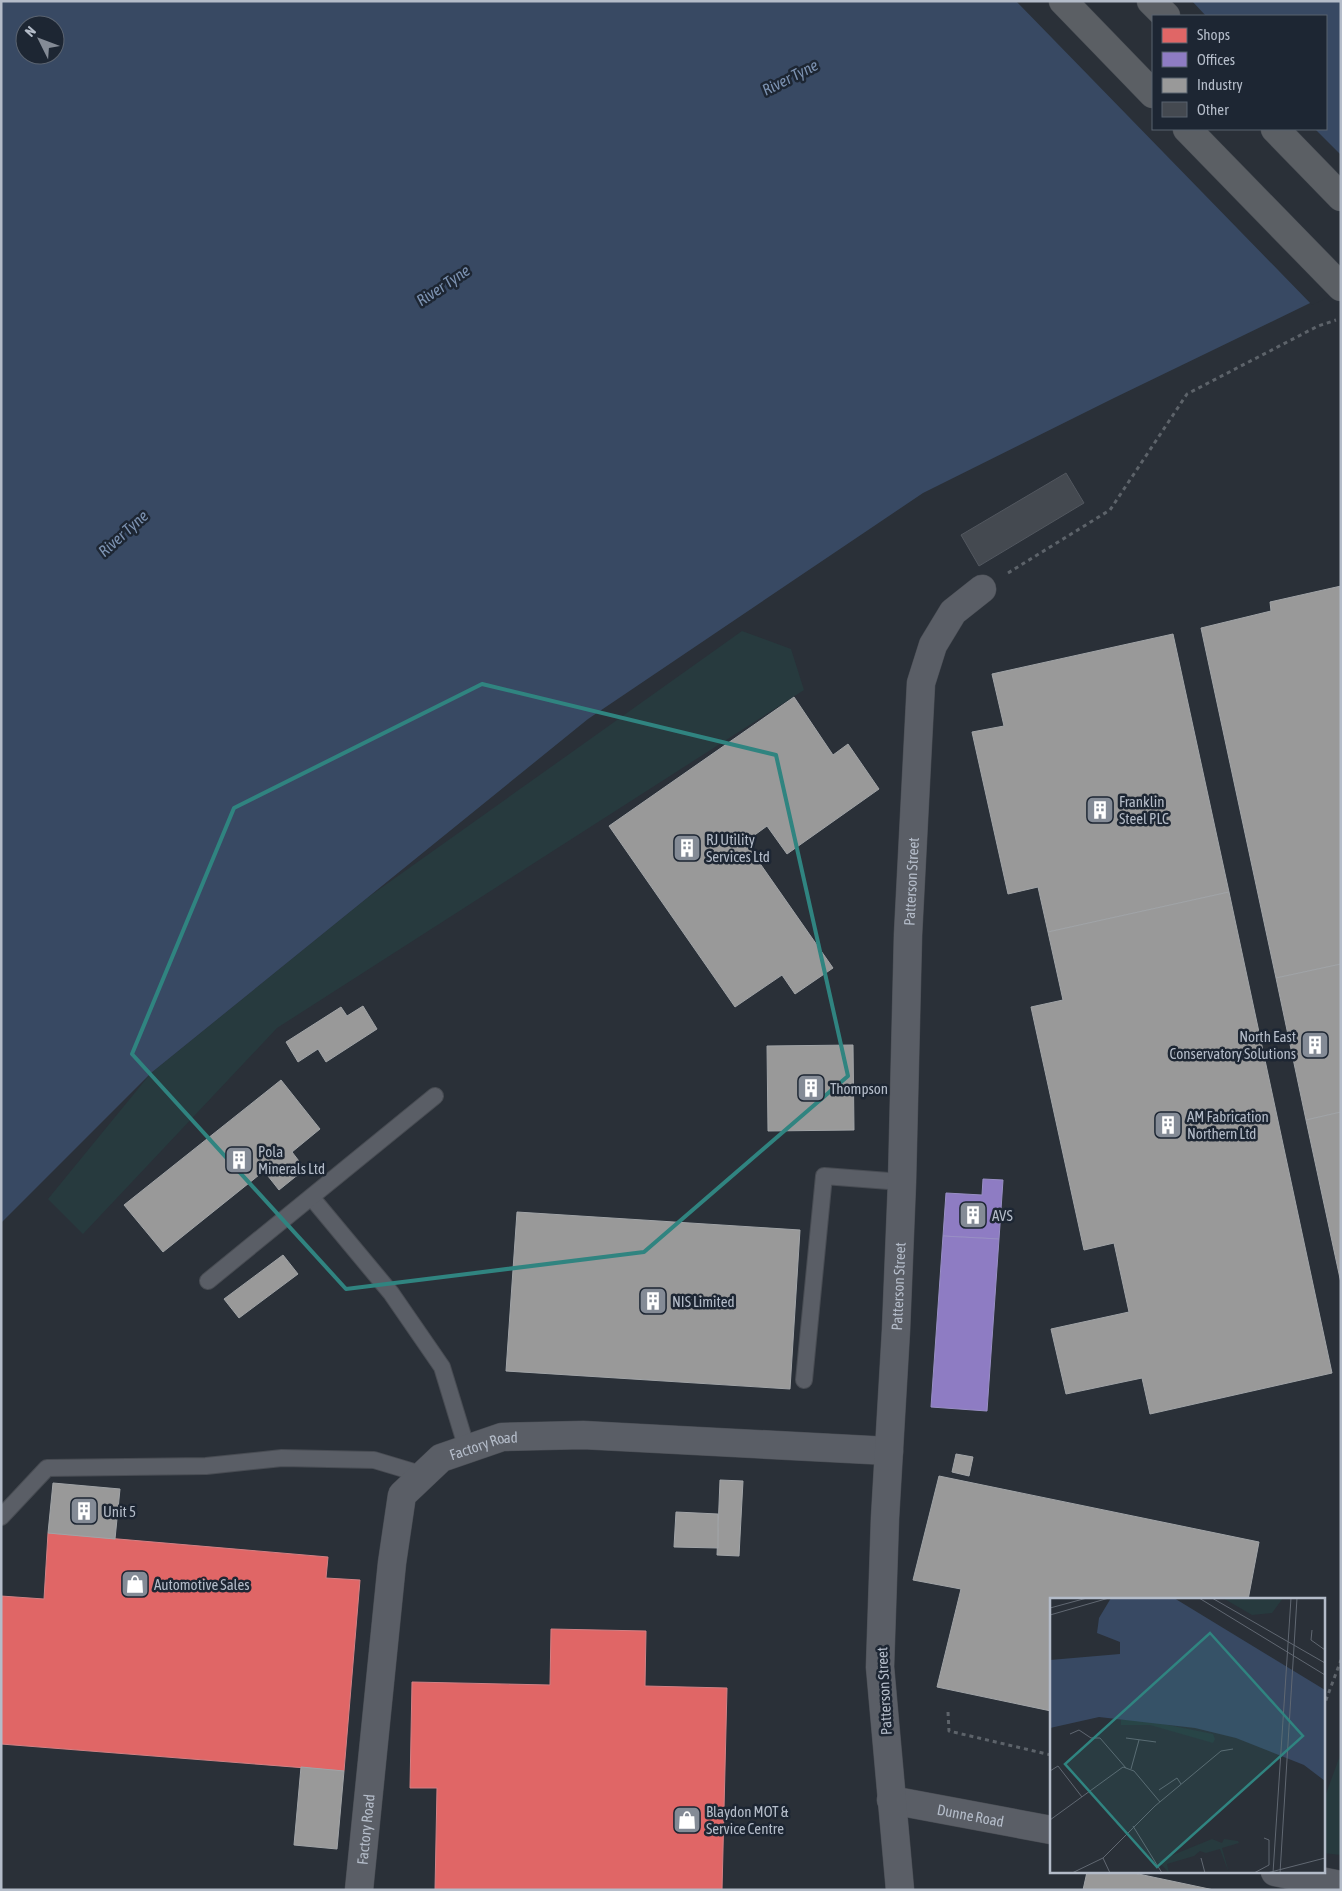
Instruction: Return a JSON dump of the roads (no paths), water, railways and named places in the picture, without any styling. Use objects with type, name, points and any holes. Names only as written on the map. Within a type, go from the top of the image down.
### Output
[{"type":"highway","points":[[1063,1],[1152,93]]},
{"type":"highway","points":[[1151,1],[1165,15]]},
{"type":"highway","points":[[1188,130],[1341,287]]},
{"type":"highway","points":[[1276,130],[1341,196]]},
{"type":"street","name":"Patterson Street","points":[[900,1890],[880,1667],[885,1518],[902,1182],[908,935],[921,683],[933,645],[953,612],[982,589]]},
{"type":"street","name":"Factory Road","points":[[359,1890],[392,1563],[402,1495],[442,1458],[502,1437],[583,1435],[889,1451]]},
{"type":"street","name":"Dunne Road","points":[[891,1800],[1050,1830]]},
{"type":"street","points":[[1286,1874],[1341,1884]]},
{"type":"lane","points":[[208,1281],[435,1096]]},
{"type":"lane","points":[[804,1380],[824,1176],[902,1182]]},
{"type":"lane","points":[[312,1198],[391,1293],[442,1367],[467,1449]]},
{"type":"lane","points":[[1,1517],[47,1468],[206,1466],[282,1458],[374,1460],[424,1475]]},
{"type":"water","name":"River Tyne","points":[[1,1],[1341,1],[1341,288],[923,493],[588,719],[151,1073],[1,1223]]},
{"type":"place","name":"Franklin Steel PLC","points":[[1100,810]]},
{"type":"place","name":"RJ Utility Services Ltd","points":[[687,848]]},
{"type":"place","name":"North East Conservatory Solutions","points":[[1315,1045]]},
{"type":"place","name":"Thompson","points":[[811,1088]]},
{"type":"place","name":"AM Fabrication Northern Ltd","points":[[1168,1125]]},
{"type":"place","name":"Pola Minerals Ltd","points":[[239,1160]]},
{"type":"place","name":"AVS","points":[[973,1215]]},
{"type":"place","name":"NIS Limited","points":[[653,1301]]},
{"type":"place","name":"Unit 5","points":[[84,1511]]},
{"type":"place","name":"Automotive Sales","points":[[135,1584]]},
{"type":"place","name":"Blaydon MOT & Service Centre","points":[[687,1820]]}]
